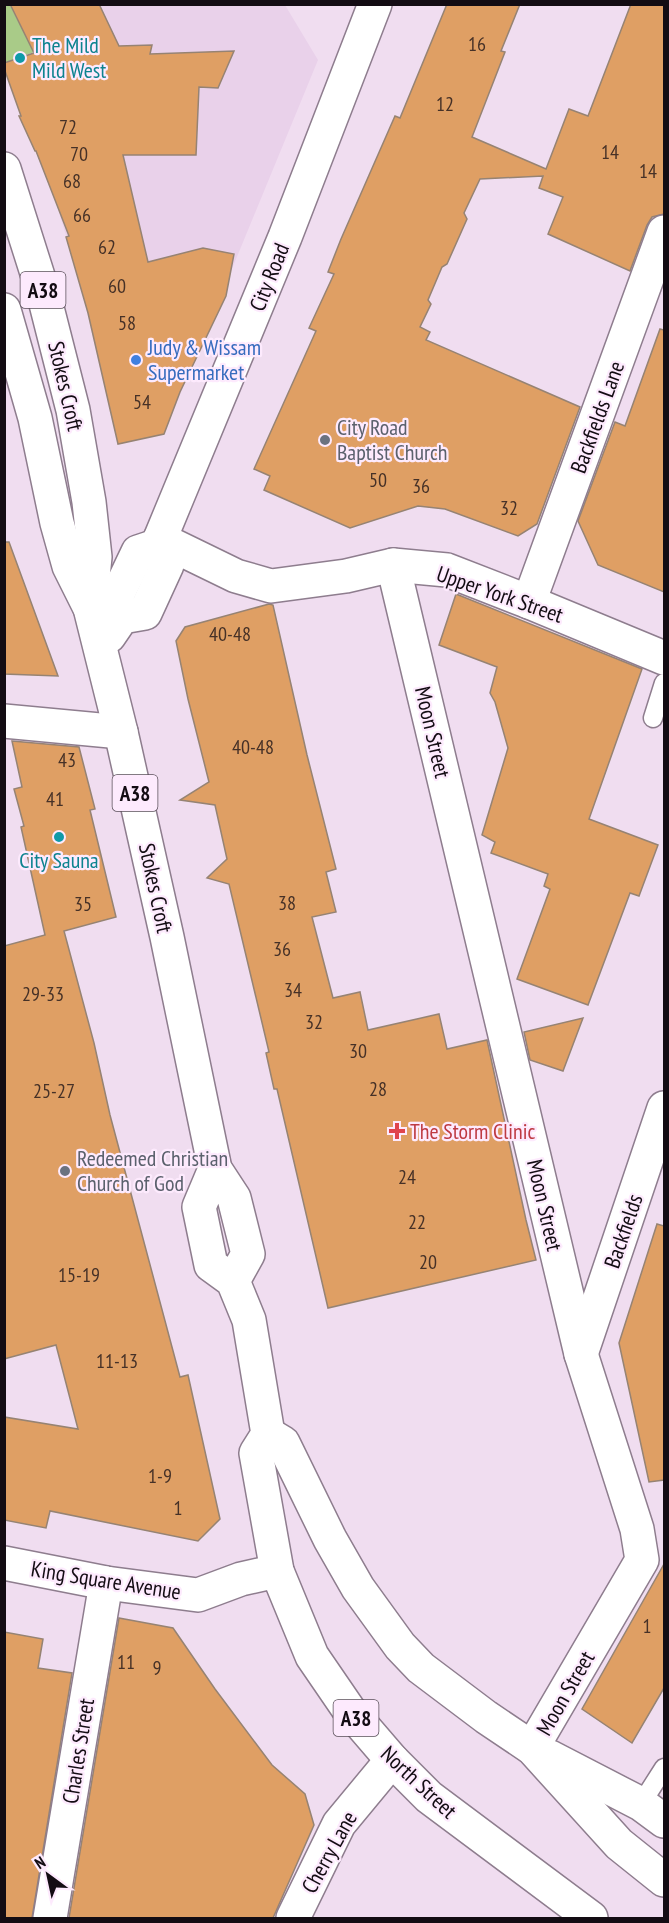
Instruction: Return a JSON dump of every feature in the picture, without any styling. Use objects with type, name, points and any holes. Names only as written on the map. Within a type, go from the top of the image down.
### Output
[{"type":"street","name":"City Road","points":[[158,543],[280,248],[375,4]]},
{"type":"street","name":"Stokes Croft","points":[[4,170],[43,292],[74,410],[89,502],[95,557],[90,608]]},
{"type":"street","name":"Backfields Lane","points":[[529,602],[664,232]]},
{"type":"street","name":"Stokes Croft","points":[[4,310],[35,418],[63,545],[69,566],[90,608],[121,732],[215,1169],[234,1198],[248,1254],[233,1281],[249,1320],[268,1434]]},
{"type":"street","name":"Upper York Street","points":[[158,543],[236,576],[271,586],[346,576],[393,565],[447,570],[664,658]]},
{"type":"street","points":[[100,649],[122,617],[116,598],[138,552],[158,543]]},
{"type":"street","name":"Moon Street","points":[[393,565],[581,1354],[637,1529],[642,1560],[532,1748]]},
{"type":"street","points":[[4,721],[121,732]]},
{"type":"street","name":"Backfields","points":[[581,1354],[664,1108]]},
{"type":"street","points":[[268,1434],[283,1443],[330,1539],[358,1588],[400,1646],[421,1668],[532,1748],[653,1812]]},
{"type":"street","name":"North Street","points":[[268,1434],[256,1453],[277,1571],[312,1656],[349,1710],[392,1760],[429,1797],[591,1918]]},
{"type":"street","name":"King Square Avenue","points":[[4,1563],[106,1583],[198,1595],[241,1579],[277,1571]]},
{"type":"street","name":"Charles Street","points":[[50,1918],[106,1583]]},
{"type":"street","points":[[532,1748],[619,1844],[664,1880]]},
{"type":"street","name":"Cherry Lane","points":[[293,1918],[339,1824],[392,1760]]},
{"type":"lane","points":[[653,718],[664,683]]},
{"type":"lane","points":[[653,1812],[664,1768]]},
{"type":"shaded area","points":[[4,5],[285,5],[318,60],[164,434],[118,444],[78,274],[56,203],[12,91]]},
{"type":"green space","points":[[5,5],[10,5],[34,52],[5,63]]},
{"type":"building","points":[[10,4],[99,4],[119,46],[152,45],[150,54],[234,51],[218,88],[199,87],[196,155],[123,155],[148,262],[203,248],[234,254],[226,296],[180,392],[164,434],[118,444],[88,313],[66,237],[69,236],[36,151],[19,116],[21,116],[4,68],[4,63],[34,53]]},
{"type":"building","points":[[447,4],[520,4],[501,51],[505,52],[472,137],[546,169],[569,109],[588,116],[631,4],[664,4],[664,214],[652,217],[647,225],[630,271],[548,234],[563,197],[539,188],[543,176],[480,179],[464,213],[467,219],[447,264],[442,267],[428,300],[431,304],[420,327],[430,332],[426,340],[580,407],[537,524],[518,536],[445,509],[418,506],[350,528],[264,490],[270,476],[254,469],[316,331],[309,328],[334,274],[328,272],[341,239],[395,116],[400,118]]},
{"type":"building","points":[[660,329],[664,330],[664,592],[598,565],[578,521],[615,422],[625,426]]},
{"type":"building","points":[[4,542],[9,542],[58,676],[4,674]]},
{"type":"building","points":[[456,594],[642,669],[589,819],[658,845],[639,896],[630,893],[588,1005],[517,979],[550,889],[544,886],[548,874],[491,853],[495,842],[482,835],[508,748],[495,702],[490,693],[497,667],[439,645]]},
{"type":"building","points":[[269,604],[273,605],[336,869],[326,872],[336,912],[312,917],[333,998],[360,992],[368,1030],[439,1014],[447,1049],[487,1040],[536,1260],[328,1308],[277,1089],[274,1089],[266,1053],[269,1052],[229,884],[207,878],[227,859],[215,805],[180,800],[209,782],[176,641],[185,627]]},
{"type":"building","points":[[12,741],[79,747],[95,809],[90,810],[116,917],[64,931],[180,1377],[188,1375],[220,1519],[198,1541],[50,1511],[46,1528],[4,1520],[4,1417],[78,1429],[56,1345],[4,1359],[4,946],[45,935],[21,827],[24,826],[14,789],[22,787]]},
{"type":"building","points":[[583,1018],[563,1071],[530,1060],[524,1032]]},
{"type":"building","points":[[657,1224],[664,1226],[664,1480],[649,1482],[619,1343]]},
{"type":"building","points":[[664,1564],[664,1688],[632,1743],[582,1709]]},
{"type":"building","points":[[119,1618],[173,1628],[272,1765],[305,1794],[314,1825],[273,1918],[69,1918]]},
{"type":"building","points":[[4,1632],[43,1639],[38,1668],[72,1673],[32,1918],[4,1918]]},
{"type":"place","name":"The Mild Mild West","points":[[20,58]]},
{"type":"place","name":"Judy & Wissam Supermarket","points":[[136,360]]},
{"type":"place","name":"City Road Baptist Church","points":[[325,440]]},
{"type":"place","name":"City Sauna","points":[[59,837]]},
{"type":"place","name":"The Storm Clinic","points":[[397,1131]]},
{"type":"place","name":"Redeemed Christian Church of God","points":[[65,1171]]}]
